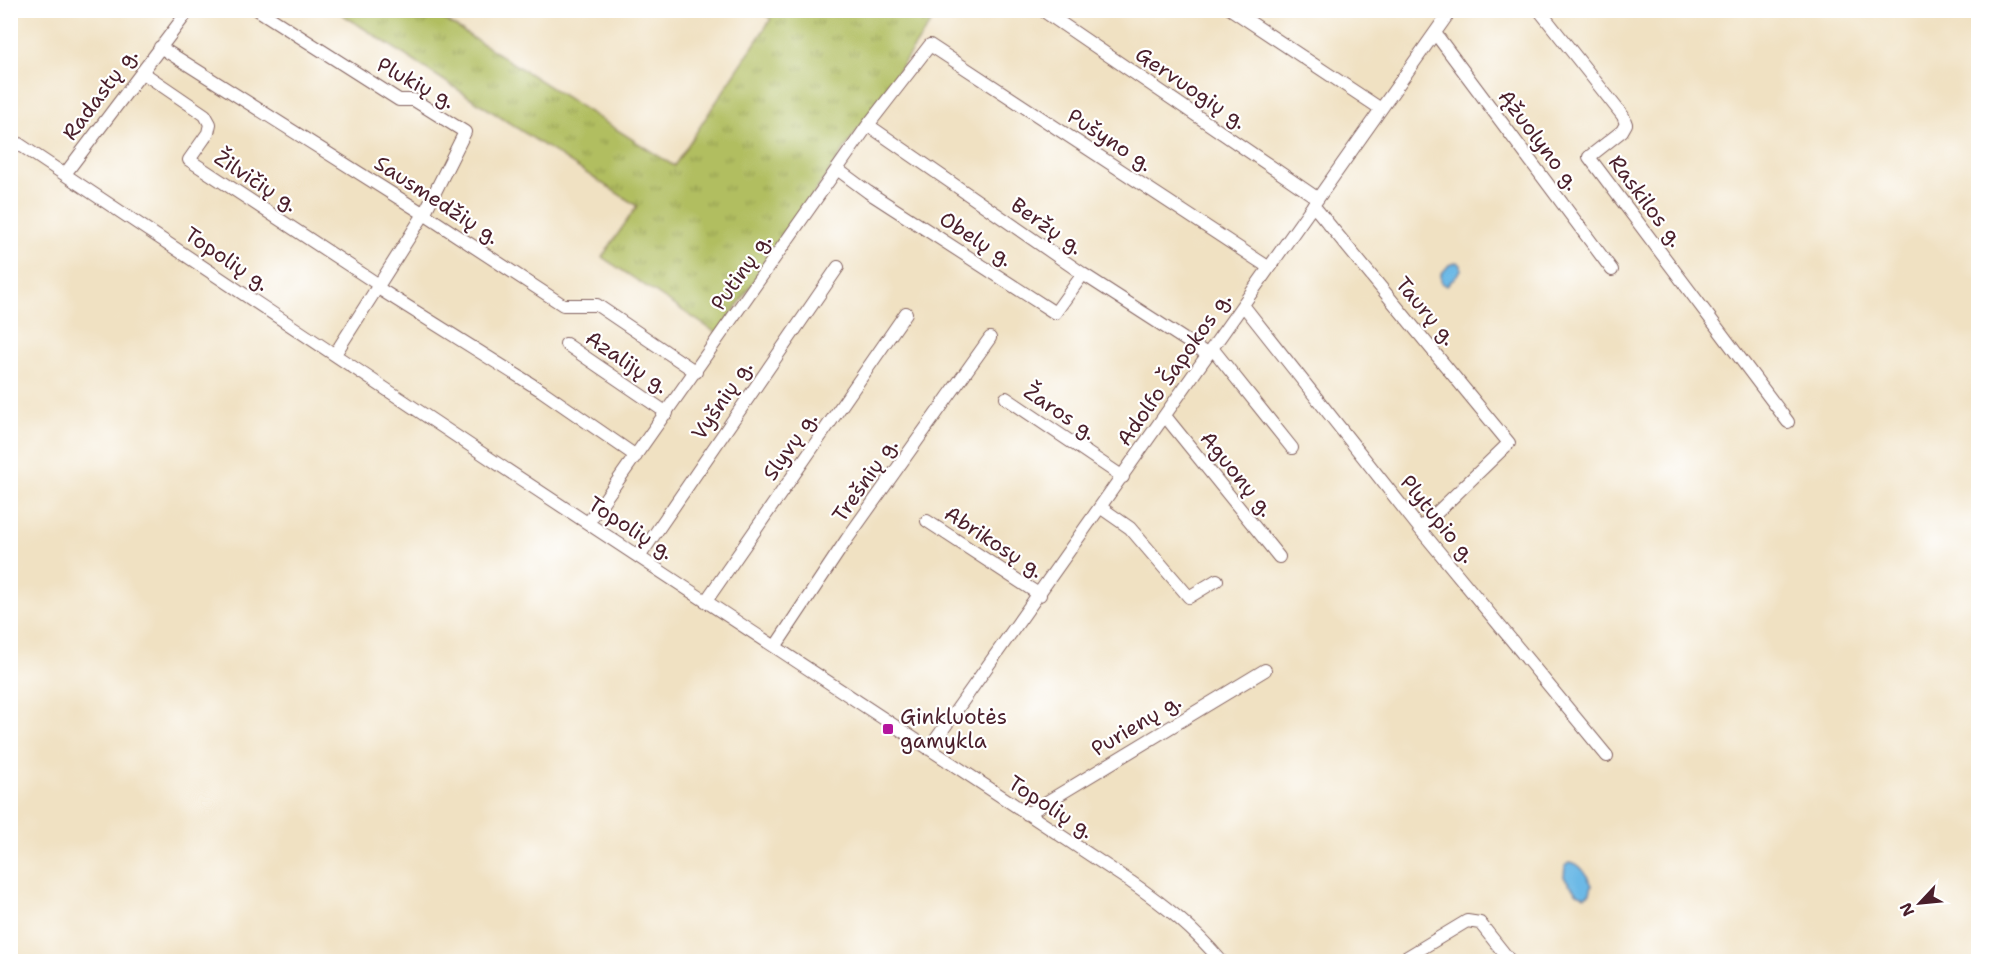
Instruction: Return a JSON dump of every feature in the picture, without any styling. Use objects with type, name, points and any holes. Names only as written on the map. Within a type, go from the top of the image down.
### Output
[{"type":"street","name":"Radastų g.","points":[[65,174],[189,10]]},
{"type":"street","name":"Plukių g.","points":[[258,10],[399,100],[414,100],[465,132],[424,213]]},
{"type":"street","name":"Gervuogių g.","points":[[1042,10],[1315,201]]},
{"type":"street","points":[[1232,10],[1381,109]]},
{"type":"street","name":"Adolfo Šapokos g.","points":[[929,749],[1040,595],[1450,10]]},
{"type":"street","name":"Raskilos g.","points":[[1539,10],[1623,116],[1626,124],[1622,131],[1589,157],[1788,422]]},
{"type":"street","name":"Ąžuolyno g.","points":[[1435,33],[1612,270]]},
{"type":"street","name":"Putinų g.","points":[[588,523],[868,125],[930,45]]},
{"type":"street","name":"Pušyno g.","points":[[930,45],[1268,267]]},
{"type":"street","name":"Sausmedžių g.","points":[[160,47],[424,213],[563,305],[597,305],[696,372]]},
{"type":"street","name":"Žilvičių g.","points":[[142,72],[204,115],[210,124],[208,133],[189,160],[542,391],[636,456]]},
{"type":"street","name":"Beržų g.","points":[[868,125],[1083,274],[1209,351],[1292,448]]},
{"type":"street","name":"Topolių g.","points":[[10,138],[1168,908],[1190,926],[1222,962]]},
{"type":"street","name":"Obelų g.","points":[[837,169],[868,192],[1055,313],[1083,274]]},
{"type":"street","name":"Taurų g.","points":[[1315,201],[1509,442],[1420,529]]},
{"type":"street","points":[[335,354],[424,213]]},
{"type":"street","name":"Vyšnių g.","points":[[639,557],[838,267]]},
{"type":"street","name":"Plytupio g.","points":[[1243,305],[1420,529],[1606,756]]},
{"type":"street","name":"Slyvų g.","points":[[706,602],[906,313]]},
{"type":"street","name":"Trešnių g.","points":[[775,647],[847,539],[990,338]]},
{"type":"street","name":"Azalijų g.","points":[[566,344],[667,413]]},
{"type":"street","name":"Žaros g.","points":[[1006,398],[1123,477]]},
{"type":"street","name":"Aguonų g.","points":[[1165,416],[1279,557]]},
{"type":"street","points":[[1100,507],[1130,528],[1189,597],[1217,580]]},
{"type":"street","name":"Abrikosų g.","points":[[927,521],[1040,595]]},
{"type":"street","name":"Purienų g.","points":[[1027,814],[1265,670]]},
{"type":"street","points":[[1399,962],[1467,921],[1480,923],[1511,962]]},
{"type":"green space","points":[[337,11],[431,11],[674,166],[771,19],[759,11],[939,11],[718,334],[602,257],[637,206]]},
{"type":"water","points":[[1457,262],[1461,265],[1461,270],[1447,286],[1441,282],[1441,274],[1449,265]]},
{"type":"water","points":[[1570,862],[1580,867],[1592,885],[1590,893],[1585,896],[1577,893],[1564,877],[1565,866]]},
{"type":"place","name":"Ginkluotės gamykla","points":[[888,729]]}]
